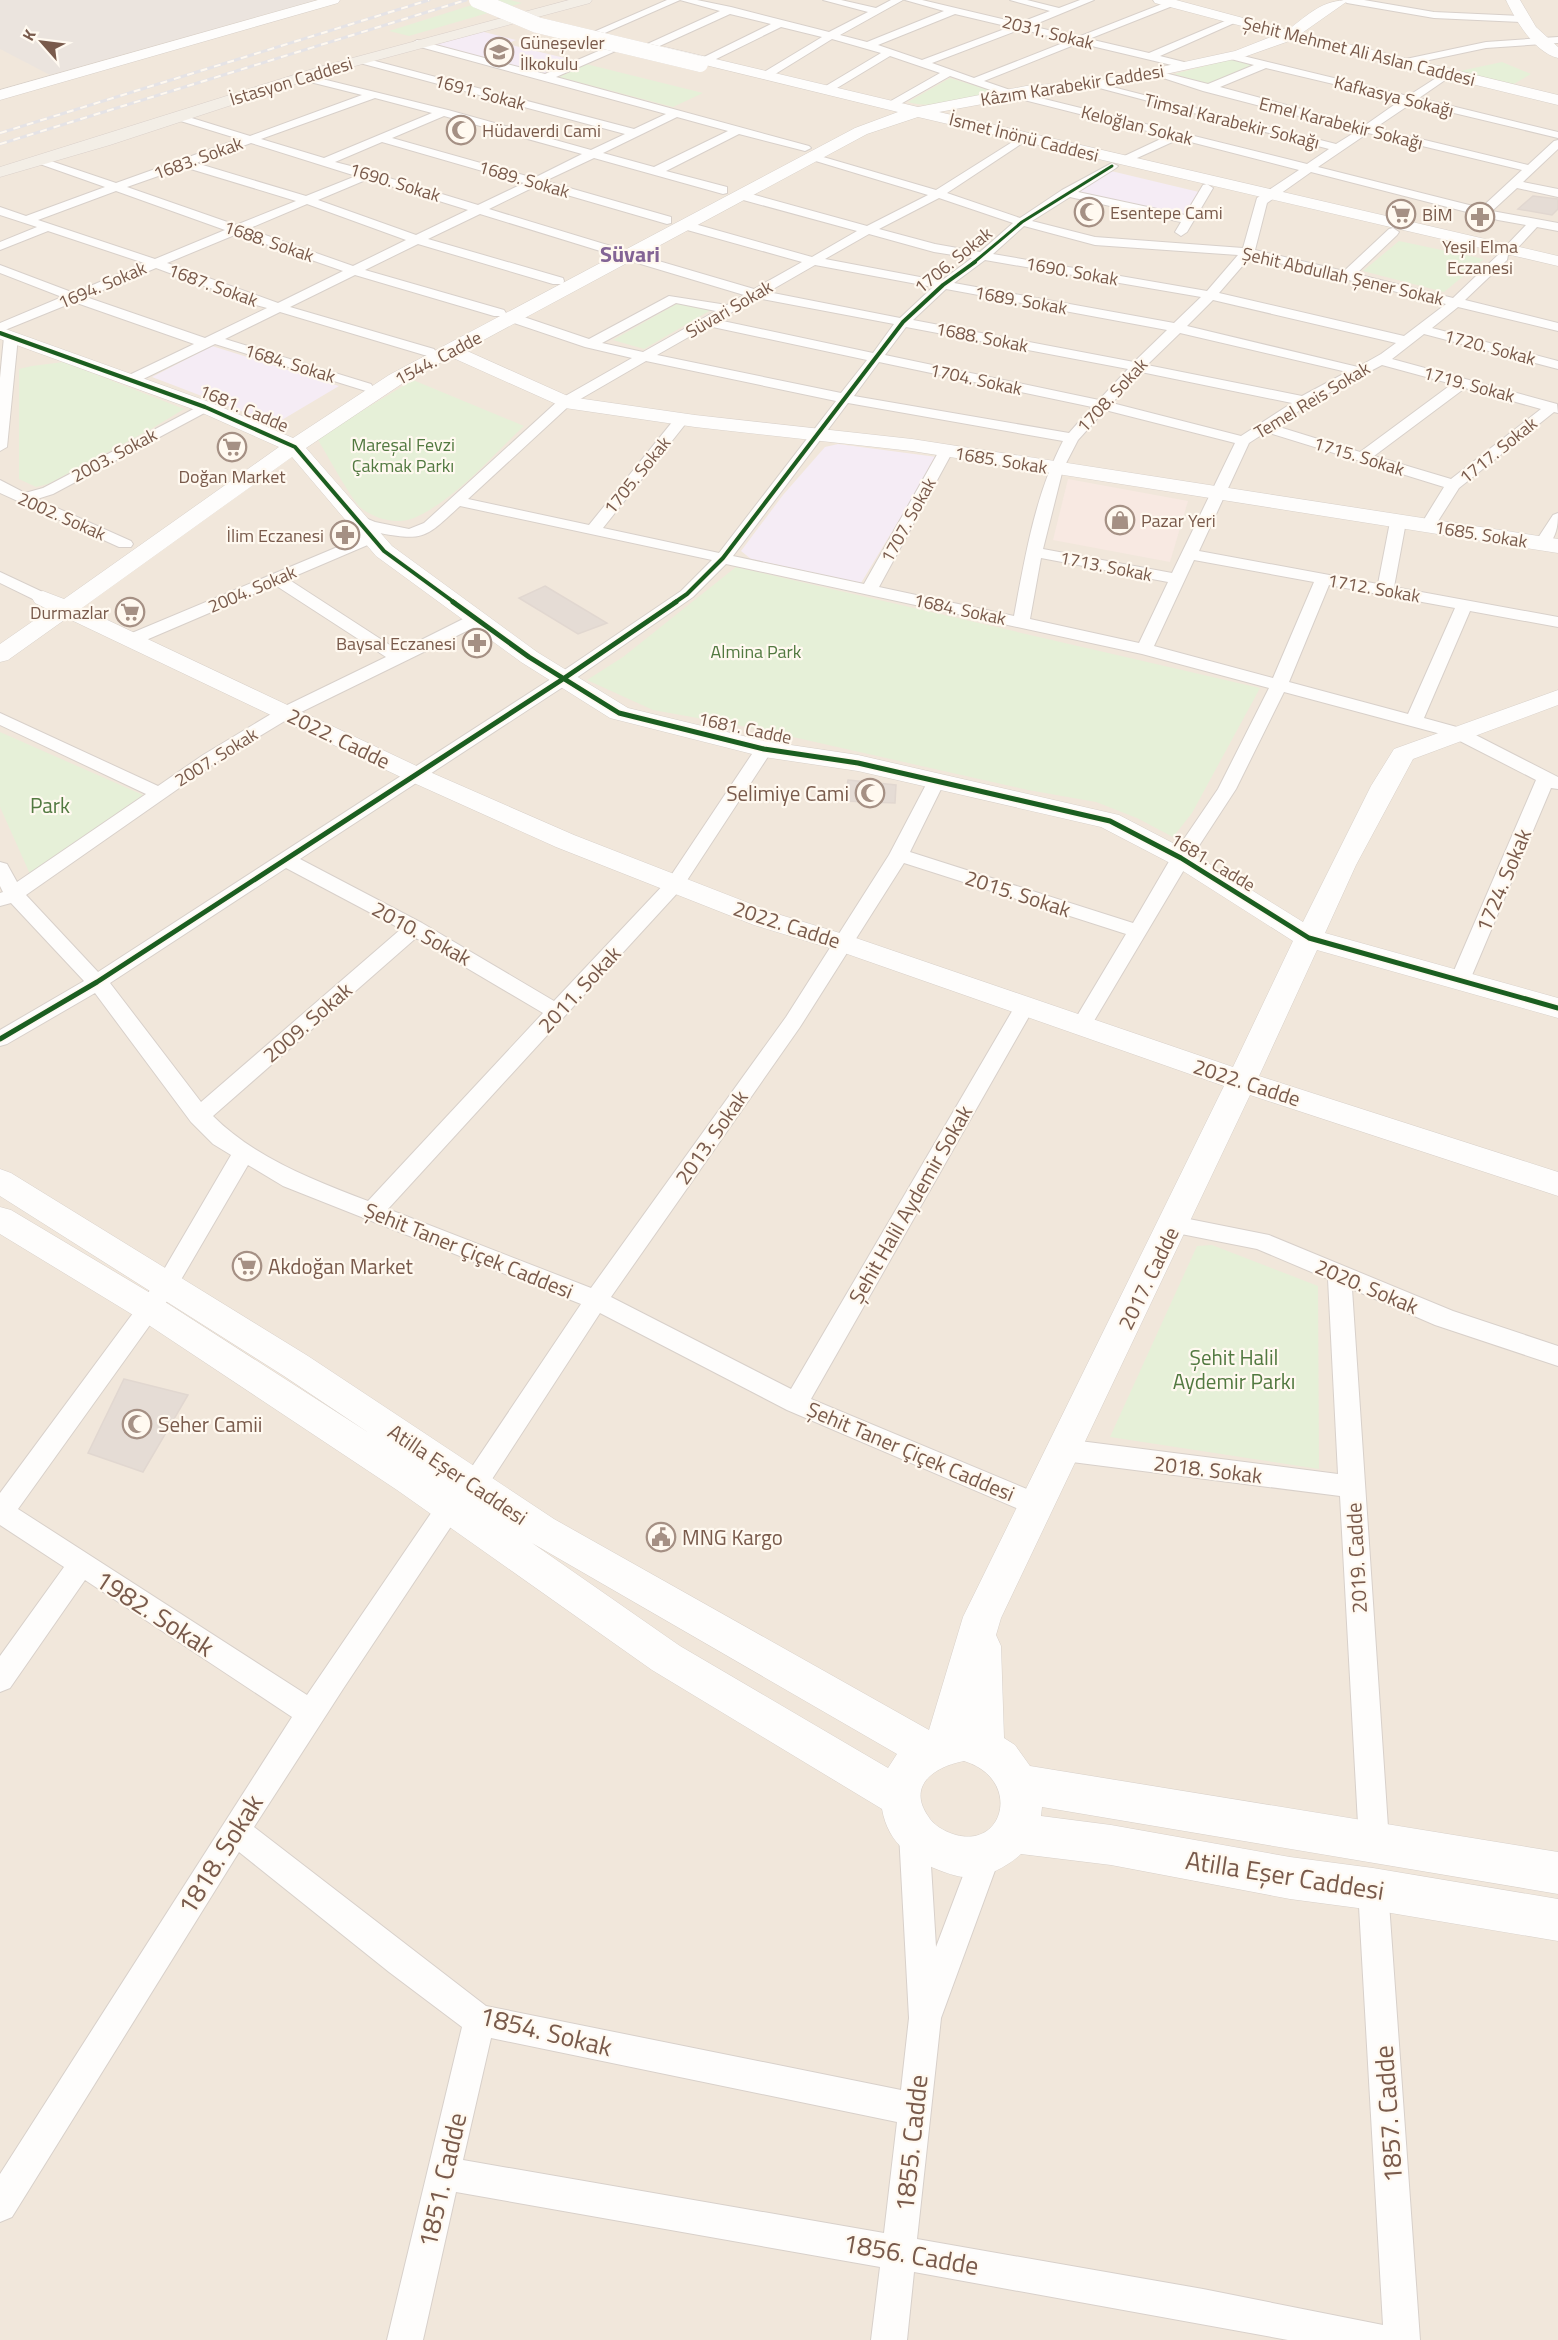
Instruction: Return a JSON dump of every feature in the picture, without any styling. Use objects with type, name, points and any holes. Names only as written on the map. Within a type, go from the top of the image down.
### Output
[{"type":"main road","points":[[0,95],[333,0]]},
{"type":"main road","points":[[477,0],[537,25],[703,62]]},
{"type":"main road","name":"İstasyon Caddesi","points":[[0,172],[41,161],[302,77],[562,0]]},
{"type":"main road","name":"İstasyon Caddesi","points":[[0,166],[331,62],[510,16],[585,0]]},
{"type":"main road","points":[[1291,35],[1317,14],[1342,0]]},
{"type":"main road","points":[[1513,0],[1521,19],[1538,40],[1558,54]]},
{"type":"main road","name":"Şehit Mehmet Ali Aslan Caddesi","points":[[1166,1],[1401,63],[1558,100]]},
{"type":"main road","name":"İsmet İnönü Caddesi","points":[[510,16],[650,47],[748,75]]},
{"type":"main road","name":"İsmet İnönü Caddesi","points":[[510,16],[614,48],[901,109],[1117,163],[1505,254],[1558,269]]},
{"type":"main road","name":"Kâzım Karabekir Caddesi","points":[[901,109],[1093,85],[1231,56],[1291,35]]},
{"type":"main road","name":"İsmet İnönü Caddesi","points":[[703,62],[828,88],[1017,142],[1117,163],[1207,188],[1265,198],[1393,232],[1505,254],[1558,261]]},
{"type":"main road","name":"1544. Cadde","points":[[0,655],[48,601],[287,443],[366,387],[429,352],[506,316],[732,193],[809,153],[861,131],[901,109]]},
{"type":"main road","name":"1544. Cadde","points":[[108,555],[287,443],[396,380],[452,351],[558,281],[619,253]]},
{"type":"main road","name":"1681. Cadde","points":[[4,332],[205,407],[287,443],[384,551],[563,679],[619,713],[764,749],[858,763],[1110,821],[1181,858],[1309,938],[1558,1008]]},
{"type":"main road","name":"1685. Sokak","points":[[452,351],[565,402],[682,419],[946,450],[1550,545]]},
{"type":"main road","name":"2022. Cadde","points":[[48,601],[133,639],[414,774],[565,841],[764,919],[843,943],[1242,1081],[1558,1184]]},
{"type":"main road","name":"2017. Cadde","points":[[936,1746],[982,1617],[1174,1225],[1342,865],[1403,754],[1558,697]]},
{"type":"main road","name":"Atilla Eşer Caddesi","points":[[0,1181],[410,1479],[461,1496],[541,1530],[936,1746]]},
{"type":"main road","name":"Atilla Eşer Caddesi","points":[[0,1219],[159,1297]]},
{"type":"main road","name":"Atilla Eşer Caddesi","points":[[461,1496],[666,1658],[907,1815]]},
{"type":"main road","name":"2017. Cadde","points":[[982,1617],[984,1748]]},
{"type":"main road","points":[[964,1742],[984,1748],[1001,1759],[1014,1775],[1021,1793],[1021,1813],[999,1843],[967,1858],[944,1854],[929,1846],[907,1815],[903,1779],[913,1762],[936,1746],[964,1742]]},
{"type":"main road","name":"Atilla Eşer Caddesi","points":[[1017,1783],[1558,1873]]},
{"type":"main road","name":"Atilla Eşer Caddesi","points":[[999,1843],[1111,1845],[1290,1878],[1373,1889],[1558,1920]]},
{"type":"street","points":[[594,34],[675,0]]},
{"type":"street","name":"Keloğlan Sokak","points":[[685,0],[783,22],[868,45],[1012,94],[1484,212],[1558,226]]},
{"type":"street","points":[[828,0],[878,11]]},
{"type":"street","points":[[768,74],[832,35],[898,0]]},
{"type":"street","name":"2031. Sokak","points":[[910,0],[1186,66]]},
{"type":"street","points":[[1015,0],[1060,11]]},
{"type":"street","points":[[923,63],[1089,0]]},
{"type":"street","points":[[1347,0],[1434,15],[1521,19]]},
{"type":"street","points":[[975,81],[1080,39],[1166,1]]},
{"type":"street","points":[[650,47],[731,10]]},
{"type":"street","points":[[868,45],[956,10]]},
{"type":"street","points":[[1149,57],[1236,20]]},
{"type":"street","points":[[703,62],[783,22]]},
{"type":"street","points":[[1401,63],[1486,45],[1558,40]]},
{"type":"street","name":"Şehit Abdullah Şener Sokak","points":[[417,43],[738,130],[1022,222],[1095,241],[1248,252],[1558,327]]},
{"type":"street","points":[[327,161],[442,112],[614,48]]},
{"type":"street","points":[[828,88],[889,52]]},
{"type":"street","name":"Kafkasya Sokağı","points":[[1231,56],[1558,135]]},
{"type":"street","name":"1691. Sokak","points":[[360,60],[635,133]]},
{"type":"street","points":[[1208,89],[1265,64]]},
{"type":"street","points":[[901,109],[950,72]]},
{"type":"street","name":"Emel Karabekir Sokağı","points":[[1154,73],[1364,129],[1530,169]]},
{"type":"street","points":[[1265,198],[1407,99],[1448,74]]},
{"type":"street","name":"1690. Sokak","points":[[302,77],[442,112],[934,248],[1210,295],[1406,341]]},
{"type":"street","name":"Timsal Karabekir Sokağı","points":[[1093,85],[1337,147]]},
{"type":"street","name":"1683. Sokak","points":[[25,220],[371,96]]},
{"type":"street","points":[[130,380],[676,113]]},
{"type":"street","name":"1690. Sokak","points":[[178,117],[370,174],[619,253]]},
{"type":"street","points":[[654,172],[738,130]]},
{"type":"street","name":"1706. Sokak","points":[[0,1039],[97,982],[563,679],[687,594],[723,558],[903,322],[943,285],[983,256],[1022,222],[1117,163],[1177,136]]},
{"type":"street","name":"1689. Sokak","points":[[381,138],[813,261],[1177,328],[1359,371]]},
{"type":"street","name":"Süvari Sokak","points":[[365,529],[371,526],[411,534],[429,526],[565,402],[866,231],[938,194],[1017,142]]},
{"type":"street","points":[[1484,212],[1558,143]]},
{"type":"street","name":"1688. Sokak","points":[[41,161],[355,271],[591,344],[844,398],[1072,438]]},
{"type":"street","points":[[184,163],[306,200],[417,240],[558,281]]},
{"type":"street","name":"1694. Sokak","points":[[4,332],[73,297],[370,174]]},
{"type":"street","points":[[1515,184],[1558,193]]},
{"type":"street","points":[[1169,247],[1190,220],[1207,188]]},
{"type":"street","points":[[1066,194],[1190,220]]},
{"type":"street","name":"1708. Sokak","points":[[1021,622],[1034,552],[1056,469],[1072,438],[1137,367],[1210,295],[1248,252],[1265,198]]},
{"type":"street","name":"1687. Sokak","points":[[0,211],[277,307],[429,352]]},
{"type":"street","name":"Temel Reis Sokak","points":[[1144,649],[1243,441],[1304,401],[1380,360],[1422,329],[1455,302],[1535,222]]},
{"type":"street","points":[[0,246],[46,228]]},
{"type":"street","points":[[1347,276],[1393,232]]},
{"type":"street","name":"1688. Sokak","points":[[619,253],[756,294],[1304,401]]},
{"type":"street","name":"1684. Sokak","points":[[0,269],[73,297],[209,341],[366,387]]},
{"type":"street","points":[[591,344],[674,299],[730,309]]},
{"type":"street","name":"1704. Sokak","points":[[707,322],[1102,405],[1243,441]]},
{"type":"street","name":"1720. Sokak","points":[[1422,329],[1558,365]]},
{"type":"street","points":[[0,447],[4,332]]},
{"type":"street","name":"1719. Sokak","points":[[1380,360],[1555,408]]},
{"type":"street","points":[[1363,457],[1463,383]]},
{"type":"street","name":"2003. Sokak","points":[[22,498],[48,491],[205,407]]},
{"type":"street","name":"1717. Sokak","points":[[1428,526],[1454,485],[1555,408]]},
{"type":"street","name":"1705. Sokak","points":[[593,530],[682,419]]},
{"type":"street","name":"1715. Sokak","points":[[1264,427],[1454,485]]},
{"type":"street","name":"1707. Sokak","points":[[870,590],[946,450]]},
{"type":"street","name":"2002. Sokak","points":[[0,484],[4,489],[22,498],[125,544]]},
{"type":"street","name":"1684. Sokak","points":[[458,501],[1144,649],[1458,733],[1552,782]]},
{"type":"street","points":[[1550,545],[1558,518]]},
{"type":"street","points":[[1385,590],[1398,522]]},
{"type":"street","name":"2004. Sokak","points":[[133,639],[276,578],[365,529]]},
{"type":"street","name":"1713. Sokak","points":[[1034,552],[1177,579]]},
{"type":"street","name":"1712. Sokak","points":[[1189,554],[1558,622]]},
{"type":"street","points":[[0,577],[48,601]]},
{"type":"street","points":[[276,578],[397,657]]},
{"type":"street","points":[[1081,1026],[1181,858],[1227,789],[1279,685],[1323,579]]},
{"type":"street","points":[[1414,721],[1464,605]]},
{"type":"street","name":"2007. Sokak","points":[[7,897],[209,759],[287,712],[477,619]]},
{"type":"street","points":[[0,718],[158,793]]},
{"type":"street","name":"2011. Sokak","points":[[372,1211],[675,884],[764,749]]},
{"type":"street","name":"2013. Sokak","points":[[461,1496],[596,1300],[793,1022],[899,855],[936,781]]},
{"type":"street","name":"1724. Sokak","points":[[1460,980],[1552,782]]},
{"type":"street","name":"2015. Sokak","points":[[899,855],[1137,931]]},
{"type":"street","name":"2010. Sokak","points":[[285,859],[415,928],[557,1012]]},
{"type":"street","name":"Şehit Taner Çiçek Caddesi","points":[[0,868],[7,897],[97,982],[199,1116],[220,1138],[291,1180],[596,1300],[796,1403],[1037,1505]]},
{"type":"street","name":"2009. Sokak","points":[[199,1116],[415,928]]},
{"type":"street","name":"Şehit Halil Aydemir Sokak","points":[[796,1403],[1025,1006]]},
{"type":"street","points":[[1,1511],[159,1297],[244,1152]]},
{"type":"street","name":"2020. Sokak","points":[[1174,1225],[1261,1241],[1444,1318],[1558,1356]]},
{"type":"street","name":"2019. Cadde","points":[[1339,1274],[1374,1842]]},
{"type":"street","name":"2018. Sokak","points":[[1064,1450],[1352,1487]]},
{"type":"street","name":"1818. Sokak","points":[[0,2205],[235,1830],[358,1639],[461,1496]]},
{"type":"street","name":"1982. Sokak","points":[[1,1511],[80,1565],[311,1713]]},
{"type":"street","points":[[0,1678],[80,1565]]},
{"type":"street","name":"1855. Cadde","points":[[889,2340],[925,2018],[907,1815]]},
{"type":"street","name":"1854. Sokak","points":[[235,1830],[400,1961],[479,2020],[915,2109]]},
{"type":"street","name":"1855. Cadde","points":[[925,2018],[999,1843]]},
{"type":"street","name":"1857. Cadde","points":[[1373,1889],[1402,2340]]},
{"type":"street","name":"1851. Cadde","points":[[405,2340],[479,2020]]},
{"type":"street","name":"1856. Cadde","points":[[444,2174],[1203,2306],[1378,2340]]},
{"type":"shaded area","points":[[0,0],[1558,0],[1558,2340],[0,2340]]},
{"type":"shaded area","points":[[0,0],[316,0],[50,75],[0,49]]},
{"type":"shaded area","name":"Güneşevler İlkokulu","points":[[480,31],[516,40],[507,44],[577,61],[544,75],[426,44]]},
{"type":"shaded area","points":[[1111,171],[1199,192],[1183,215],[1077,193]]},
{"type":"shaded area","points":[[212,346],[339,386],[275,424],[152,377]]},
{"type":"shaded area","points":[[838,444],[937,457],[861,583],[751,559],[741,551],[783,495],[825,447]]},
{"type":"shaded area","name":"Pazar Yeri","points":[[1068,479],[1188,501],[1170,562],[1053,540]]},
{"type":"green space","points":[[488,0],[510,0],[522,3],[409,36],[389,31]]},
{"type":"green space","points":[[1232,59],[1253,65],[1207,84],[1174,74]]},
{"type":"green space","points":[[1502,62],[1531,74],[1512,85],[1460,71]]},
{"type":"green space","points":[[586,64],[703,93],[673,107],[559,77]]},
{"type":"green space","points":[[950,78],[992,91],[939,104],[908,102]]},
{"type":"green space","points":[[1399,241],[1484,259],[1444,292],[1363,271]]},
{"type":"green space","points":[[680,302],[711,310],[644,349],[613,340]]},
{"type":"green space","points":[[64,362],[184,409],[48,484],[36,487],[19,479],[19,369]]},
{"type":"green space","name":"Mareşal Fevzi Çakmak Parkı","points":[[413,380],[524,426],[444,501],[414,518],[401,521],[386,520],[361,508],[345,486],[317,438]]},
{"type":"green space","name":"Almina Park","points":[[736,567],[1260,688],[1192,813],[1173,837],[1137,818],[1096,802],[1028,790],[753,728],[653,710],[587,680],[623,657]]},
{"type":"green space","name":"Park","points":[[0,732],[143,795],[30,874],[0,807]]},
{"type":"green space","name":"Şehit Halil Aydemir Parkı","points":[[1212,1245],[1318,1286],[1319,1469],[1110,1437],[1197,1246]]},
{"type":"building","points":[[1533,196],[1558,199],[1558,209],[1552,215],[1518,209]]},
{"type":"building","points":[[545,586],[607,623],[578,634],[519,598]]},
{"type":"building","name":"Selimiye Cami","points":[[848,780],[896,785],[895,803],[844,801]]},
{"type":"building","name":"Seher Camii","points":[[124,1379],[188,1395],[143,1472],[88,1453]]},
{"type":"railway","points":[[0,133],[429,0]]},
{"type":"railway","points":[[0,144],[466,0]]},
{"type":"cycle path","points":[[0,1039],[97,982],[563,679],[687,594],[723,558],[903,322],[943,285],[983,256],[1022,222],[1112,166]]},
{"type":"cycle path","points":[[0,333],[205,407],[295,447],[384,551],[529,657],[619,713],[764,749],[858,763],[1110,821],[1181,858],[1309,938],[1558,1008]]},
{"type":"place","name":"Güneşevler İlkokulu","points":[[499,52]]},
{"type":"place","name":"Hüdaverdi Cami","points":[[461,130]]},
{"type":"place","name":"Esentepe Cami","points":[[1089,212]]},
{"type":"place","name":"BİM","points":[[1401,214]]},
{"type":"place","name":"Yeşil Elma Eczanesi","points":[[1480,217]]},
{"type":"place","name":"Doğan Market","points":[[232,447]]},
{"type":"place","name":"Pazar Yeri","points":[[1120,520]]},
{"type":"place","name":"İlim Eczanesi","points":[[345,535]]},
{"type":"place","name":"Durmazlar","points":[[130,612]]},
{"type":"place","name":"Baysal Eczanesi","points":[[477,643]]},
{"type":"place","name":"Selimiye Cami","points":[[870,793]]},
{"type":"place","name":"Akdoğan Market","points":[[247,1266]]},
{"type":"place","name":"Seher Camii","points":[[137,1424]]},
{"type":"place","name":"MNG Kargo","points":[[661,1537]]},
{"type":"district","name":"Süvari","points":[[630,254]]}]
